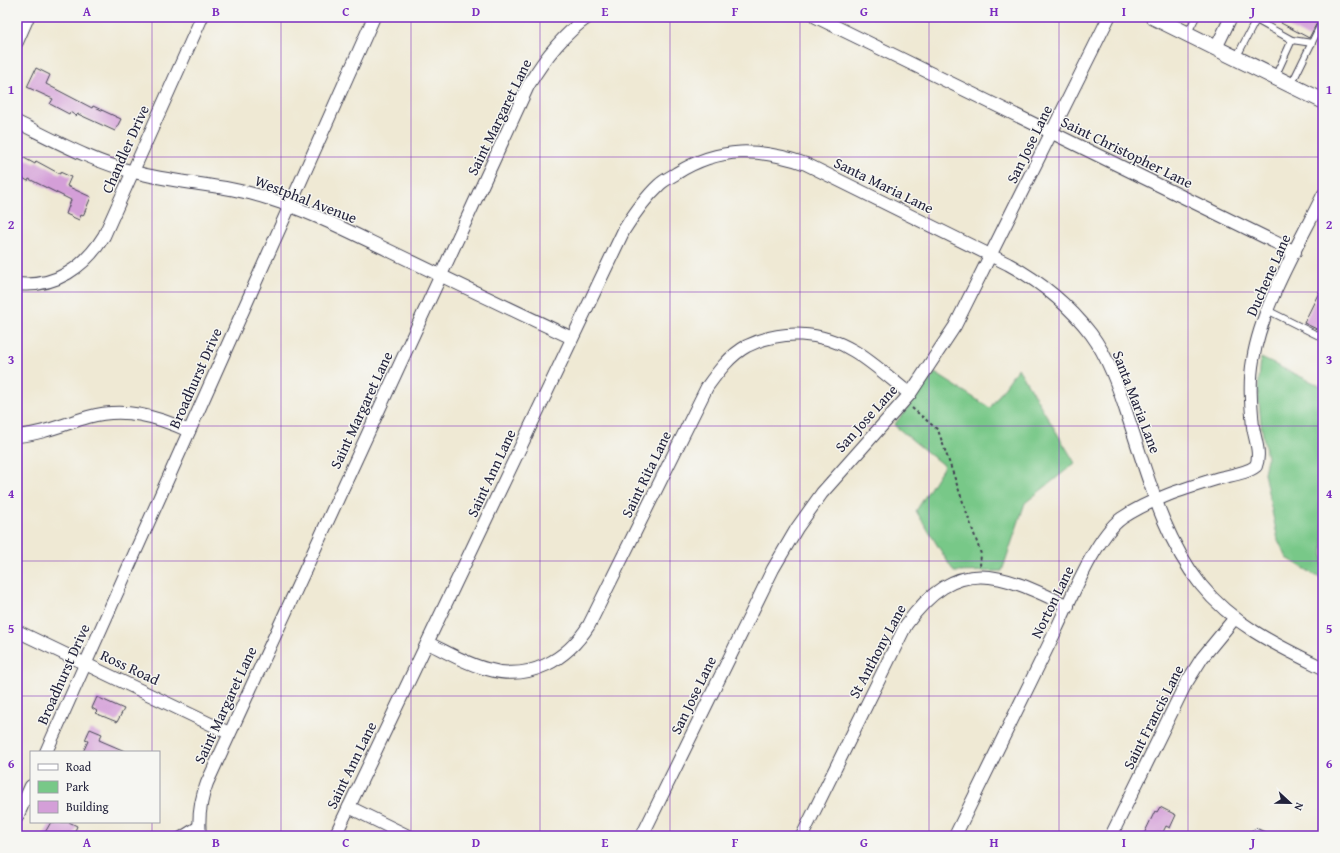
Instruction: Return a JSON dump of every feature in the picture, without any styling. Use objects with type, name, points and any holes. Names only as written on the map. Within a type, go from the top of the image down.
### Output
[{"type":"street","points":[[17,42],[28,17]]},
{"type":"street","name":"Chandler Drive","points":[[17,284],[43,284],[58,278],[78,266],[96,250],[104,236],[202,17]]},
{"type":"street","name":"Broadhurst Drive","points":[[46,751],[374,17]]},
{"type":"street","name":"Saint Margaret Lane","points":[[199,830],[200,803],[203,792],[229,733],[536,74],[560,41],[588,17]]},
{"type":"street","name":"Saint Christopher Lane","points":[[816,17],[1295,252]]},
{"type":"street","name":"San Jose Lane","points":[[642,836],[773,569],[797,528],[822,493],[907,397],[955,326],[1109,17]]},
{"type":"street","points":[[1152,17],[1323,101]]},
{"type":"street","points":[[1216,48],[1231,17]]},
{"type":"street","name":"Westphal Avenue","points":[[17,122],[80,152],[132,172],[161,178],[218,186],[270,198],[572,338]]},
{"type":"street","name":"Santa Maria Lane","points":[[712,156],[736,152],[759,152],[784,156],[806,164],[991,255],[1034,278],[1058,297],[1092,335],[1107,361],[1117,385],[1156,499],[1175,546],[1189,568],[1202,586],[1234,619],[1259,635],[1323,668]]},
{"type":"street","name":"Saint Ann Lane","points":[[335,836],[624,230],[641,205],[660,184],[685,168],[712,156]]},
{"type":"street","name":"Duchene Lane","points":[[1256,466],[1258,455],[1254,429],[1253,360],[1267,310],[1323,195]]},
{"type":"street","name":"Saint Rita Lane","points":[[428,643],[474,665],[500,672],[531,670],[545,666],[572,648],[590,625],[707,387],[718,371],[746,347],[787,334],[801,333],[821,337],[855,351],[907,397]]},
{"type":"street","points":[[17,436],[54,429],[89,417],[131,412],[152,416],[189,431]]},
{"type":"street","name":"Norton Lane","points":[[955,836],[1068,606],[1096,551],[1107,534],[1121,519],[1156,499],[1233,474],[1246,472],[1256,466]]},
{"type":"street","name":"St Anthony Lane","points":[[802,836],[906,625],[920,606],[936,591],[957,580],[979,576],[1000,578],[1024,585],[1068,606]]},
{"type":"street","name":"Saint Francis Lane","points":[[1111,836],[1185,685],[1202,658],[1234,619]]},
{"type":"street","name":"Ross Road","points":[[17,630],[229,733]]},
{"type":"street","points":[[17,817],[25,792]]},
{"type":"street","points":[[349,807],[408,836]]},
{"type":"lane","points":[[1187,34],[1196,17]]},
{"type":"lane","points":[[1236,58],[1256,20],[1292,40],[1312,43]]},
{"type":"lane","points":[[1291,85],[1323,20]]},
{"type":"lane","points":[[1275,77],[1292,40]]},
{"type":"lane","points":[[1267,310],[1323,338]]},
{"type":"lane","points":[[179,836],[199,830]]},
{"type":"lane","points":[[1250,836],[1256,832],[1265,836]]},
{"type":"path","points":[[907,397],[938,430],[981,554],[979,576]]},
{"type":"green space","points":[[1261,358],[1323,387],[1323,580],[1287,558],[1278,540],[1264,473],[1267,458],[1261,424],[1258,391]]},
{"type":"green space","points":[[1018,368],[1075,463],[1025,503],[1002,571],[954,572],[916,511],[944,466],[894,425],[935,373],[990,408]]},
{"type":"building","points":[[1284,17],[1320,17],[1309,38],[1281,23]]},
{"type":"building","points":[[36,68],[50,75],[46,84],[92,108],[93,106],[121,119],[115,131],[78,114],[76,116],[70,112],[69,114],[50,104],[53,99],[27,87]]},
{"type":"building","points":[[17,154],[35,164],[36,161],[60,174],[60,172],[71,177],[67,186],[91,197],[83,216],[81,215],[79,220],[66,214],[71,200],[29,179],[28,181],[17,175]]},
{"type":"building","points":[[1323,284],[1323,332],[1304,323]]},
{"type":"building","points":[[97,697],[124,709],[117,722],[95,713],[97,711],[92,708]]},
{"type":"building","points":[[90,729],[102,734],[99,740],[125,751],[83,751],[88,741],[85,740]]},
{"type":"building","points":[[1160,807],[1176,815],[1170,828],[1166,826],[1161,836],[1143,836],[1155,811],[1157,812]]},
{"type":"building","points":[[50,823],[71,823],[77,826],[73,836],[43,836]]}]
